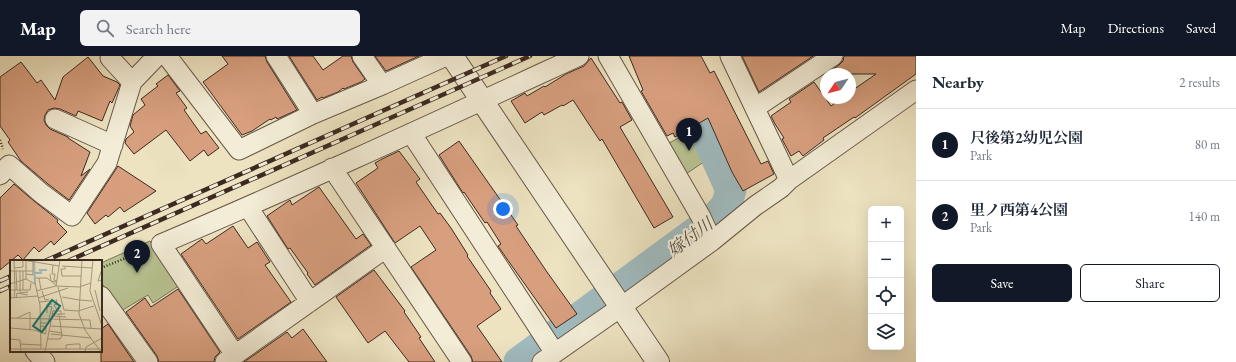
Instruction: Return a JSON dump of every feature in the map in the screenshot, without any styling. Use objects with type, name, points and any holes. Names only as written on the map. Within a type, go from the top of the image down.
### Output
[{"type":"street","points":[[0,175],[9,165],[72,216],[107,163],[132,82],[158,56]]},
{"type":"street","points":[[167,56],[239,150],[314,114],[446,56]]},
{"type":"street","points":[[276,56],[314,114]]},
{"type":"street","points":[[362,56],[382,85]]},
{"type":"street","points":[[452,56],[658,362]]},
{"type":"street","points":[[386,248],[230,359],[162,244],[248,207],[579,56]]},
{"type":"street","points":[[608,56],[701,217],[712,241]]},
{"type":"street","points":[[730,56],[789,180]]},
{"type":"street","points":[[755,108],[833,56]]},
{"type":"street","points":[[110,58],[132,82]]},
{"type":"street","points":[[411,133],[544,337],[548,358],[712,241],[755,206],[781,188],[789,180],[916,90]]},
{"type":"street","points":[[55,119],[113,145]]},
{"type":"street","points":[[332,168],[462,362]]},
{"type":"street","points":[[248,207],[310,302]]},
{"type":"street","points":[[102,297],[148,362]]},
{"type":"street","points":[[34,362],[35,352]]},
{"type":"street","points":[[36,352],[45,362]]},
{"type":"path","points":[[102,268],[162,244]]},
{"type":"green space","points":[[694,130],[708,159],[686,174],[669,143]]},
{"type":"green space","points":[[150,241],[180,285],[153,303],[148,295],[121,311],[102,283],[102,263]]},
{"type":"building","points":[[222,56],[265,56],[267,62],[297,110],[277,119],[276,117],[271,120],[270,119],[252,131],[242,135],[203,82],[228,64]]},
{"type":"building","points":[[289,56],[313,56],[323,70],[343,56],[351,56],[353,62],[365,79],[317,100]]},
{"type":"building","points":[[375,56],[419,56],[386,71]]},
{"type":"building","points":[[629,56],[701,56],[710,73],[714,71],[761,164],[768,161],[774,174],[743,191],[732,172],[708,118],[675,137],[673,133],[667,136],[641,91],[643,90]]},
{"type":"building","points":[[742,56],[813,56],[759,92]]},
{"type":"building","points":[[844,56],[916,56],[916,74],[855,118],[854,117],[823,138],[824,140],[803,156],[799,151],[791,156],[782,139],[784,138],[771,116],[791,102],[789,99],[814,82],[820,90],[820,104],[830,104],[831,106],[834,104],[856,104],[856,88],[876,74],[856,74],[856,68],[835,68],[843,61]]},
{"type":"building","points":[[88,57],[103,76],[117,82],[120,85],[112,103],[110,101],[102,121],[78,111],[76,116],[54,108],[48,110],[45,115],[44,120],[50,129],[68,137],[90,152],[81,176],[90,169],[69,200],[21,161],[8,142],[10,140],[0,126],[0,77],[21,62],[37,83],[41,80],[55,100],[63,77]]},
{"type":"building","points":[[591,58],[620,103],[622,102],[632,120],[620,127],[673,217],[654,228],[602,139],[600,141],[573,100],[544,115],[542,112],[525,123],[511,101],[525,93],[527,96],[544,86],[545,87],[566,74],[584,66]]},
{"type":"building","points":[[168,75],[180,91],[176,93],[187,108],[184,110],[201,134],[206,131],[219,148],[208,156],[204,150],[190,161],[166,130],[134,154],[125,143],[126,139],[134,132],[130,126],[133,115],[145,105],[141,99],[158,86],[156,84]]},
{"type":"building","points":[[459,141],[518,225],[516,226],[577,314],[556,328],[498,246],[501,244],[487,222],[485,223],[464,192],[463,193],[439,155]]},
{"type":"building","points":[[399,151],[420,179],[416,182],[438,214],[440,213],[451,228],[501,309],[477,326],[502,362],[473,362],[471,356],[411,267],[436,250],[420,226],[395,243],[356,183],[378,168],[375,163]]},
{"type":"building","points":[[118,166],[156,191],[124,212],[120,207],[108,217],[106,215],[95,224],[87,213]]},
{"type":"building","points":[[14,184],[58,220],[57,222],[67,232],[54,245],[51,241],[39,252],[34,247],[23,260],[18,255],[10,260],[0,270],[0,198]]},
{"type":"building","points":[[319,187],[356,239],[363,234],[371,245],[315,285],[290,248],[288,249],[267,216],[290,200],[292,205]]},
{"type":"building","points":[[233,226],[248,248],[257,242],[270,262],[265,265],[291,302],[238,339],[181,254],[202,239],[206,244]]},
{"type":"building","points":[[374,270],[405,311],[404,312],[421,337],[419,338],[435,362],[409,362],[385,331],[368,343],[336,297]]},
{"type":"building","points":[[178,289],[220,352],[215,357],[214,362],[159,362],[157,356],[126,312],[145,298],[151,307]]},
{"type":"building","points":[[108,324],[134,362],[101,362],[102,328]]},
{"type":"building","points":[[303,329],[327,362],[244,362],[287,332],[292,338]]},
{"type":"waterway","name":"嫁付川","points":[[519,362],[715,218],[726,206],[731,190],[670,56]]},
{"type":"railway","points":[[47,260],[506,56]]},
{"type":"railway","points":[[70,260],[530,56]]},
{"type":"railway","points":[[0,281],[10,276]]},
{"type":"railway","points":[[0,291],[10,286]]},
{"type":"place","name":"尺後第2幼児公園","points":[[689,151]]},
{"type":"place","name":"里ノ西第4公園","points":[[137,273]]}]
